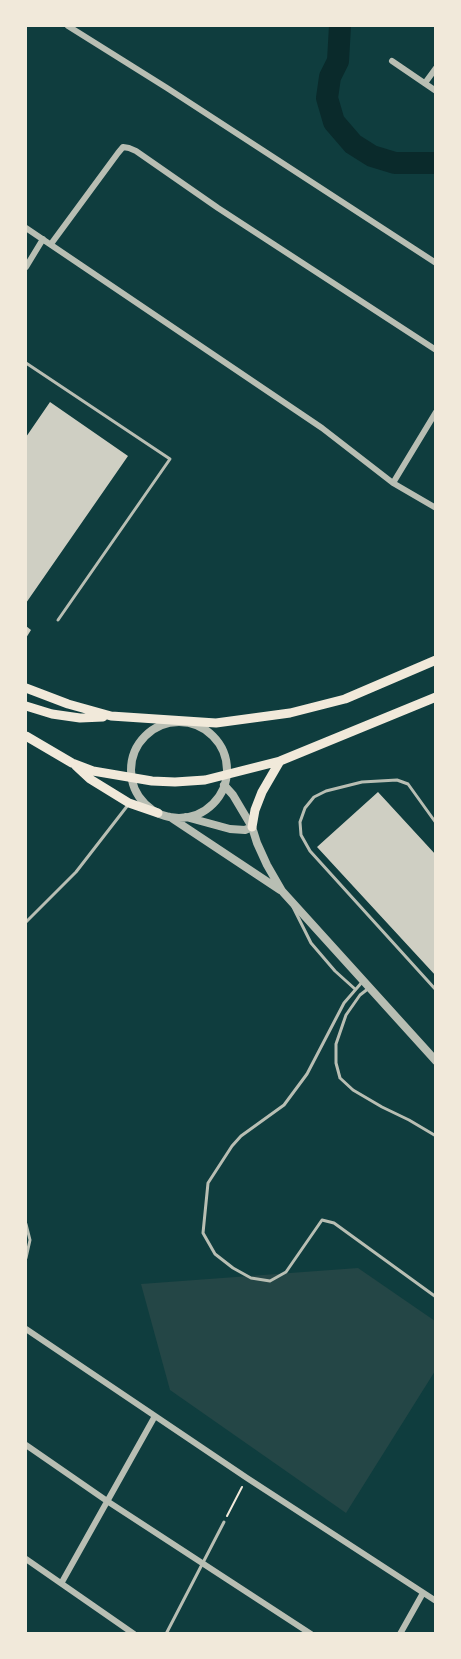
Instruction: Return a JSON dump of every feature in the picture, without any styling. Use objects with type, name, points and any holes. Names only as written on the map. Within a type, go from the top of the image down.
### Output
[{"type":"main road","points":[[26,706],[52,714],[80,718],[111,716],[216,723],[290,713],[345,699],[435,660]]},
{"type":"main road","points":[[26,688],[68,704],[111,716]]},
{"type":"main road","points":[[26,736],[72,763],[93,771],[132,779],[175,782],[225,780],[280,761],[435,698]]},
{"type":"main road","points":[[252,827],[262,792],[280,761]]},
{"type":"main road","points":[[72,763],[90,779],[129,803],[158,813]]},
{"type":"street","points":[[68,26],[197,107],[435,263]]},
{"type":"street","points":[[392,61],[435,91]]},
{"type":"street","points":[[425,83],[435,68]]},
{"type":"street","points":[[51,244],[118,153],[123,147],[129,148],[435,350]]},
{"type":"street","points":[[26,228],[322,428],[393,483],[435,508]]},
{"type":"street","points":[[26,267],[43,239]]},
{"type":"street","points":[[393,483],[435,412]]},
{"type":"street","points":[[185,817],[210,806],[220,794],[225,780],[225,758],[219,745],[209,733],[196,725],[176,722],[162,724],[150,731],[134,751],[131,765],[132,779],[144,803],[158,813],[170,817],[282,891]]},
{"type":"street","points":[[225,780],[252,827],[267,865],[282,891],[435,1061]]},
{"type":"street","points":[[170,817],[185,817],[230,829],[245,830],[252,827]]},
{"type":"street","points":[[26,1329],[435,1601]]},
{"type":"street","points":[[62,1582],[155,1416]]},
{"type":"street","points":[[26,1445],[107,1501],[311,1634]]},
{"type":"street","points":[[26,1559],[134,1634]]},
{"type":"street","points":[[400,1634],[423,1593]]},
{"type":"lane","points":[[26,363],[170,459],[58,620]]},
{"type":"lane","points":[[435,823],[408,784],[397,780],[362,782],[326,791],[314,797],[305,808],[300,822],[301,835],[310,851],[435,990]]},
{"type":"lane","points":[[26,922],[76,872],[129,803]]},
{"type":"lane","points":[[288,898],[311,944],[355,989]]},
{"type":"lane","points":[[363,981],[344,1003],[307,1074],[284,1105],[232,1146],[208,1183],[203,1233],[214,1254],[233,1268],[251,1278],[270,1281],[286,1272],[322,1220],[334,1223],[435,1297]]},
{"type":"lane","points":[[369,988],[351,1007],[341,1028],[336,1044],[336,1064],[340,1078],[353,1090],[435,1136]]},
{"type":"lane","points":[[332,1025],[341,1028]]},
{"type":"lane","points":[[26,1224],[30,1240],[26,1258]]},
{"type":"lane","points":[[166,1634],[224,1522]]},
{"type":"path","points":[[224,1522],[247,1478]]},
{"type":"shaded area","points":[[358,1268],[435,1321],[435,1371],[346,1513],[170,1390],[141,1284]]},
{"type":"building","points":[[50,402],[128,456],[26,603],[26,437]]},
{"type":"building","points":[[26,626],[31,630],[26,638]]},
{"type":"building","points":[[378,792],[436,855],[436,976],[317,847]]},
{"type":"waterway","points":[[340,26],[338,61],[330,77],[327,98],[334,122],[353,144],[372,156],[395,163],[436,163]]}]
